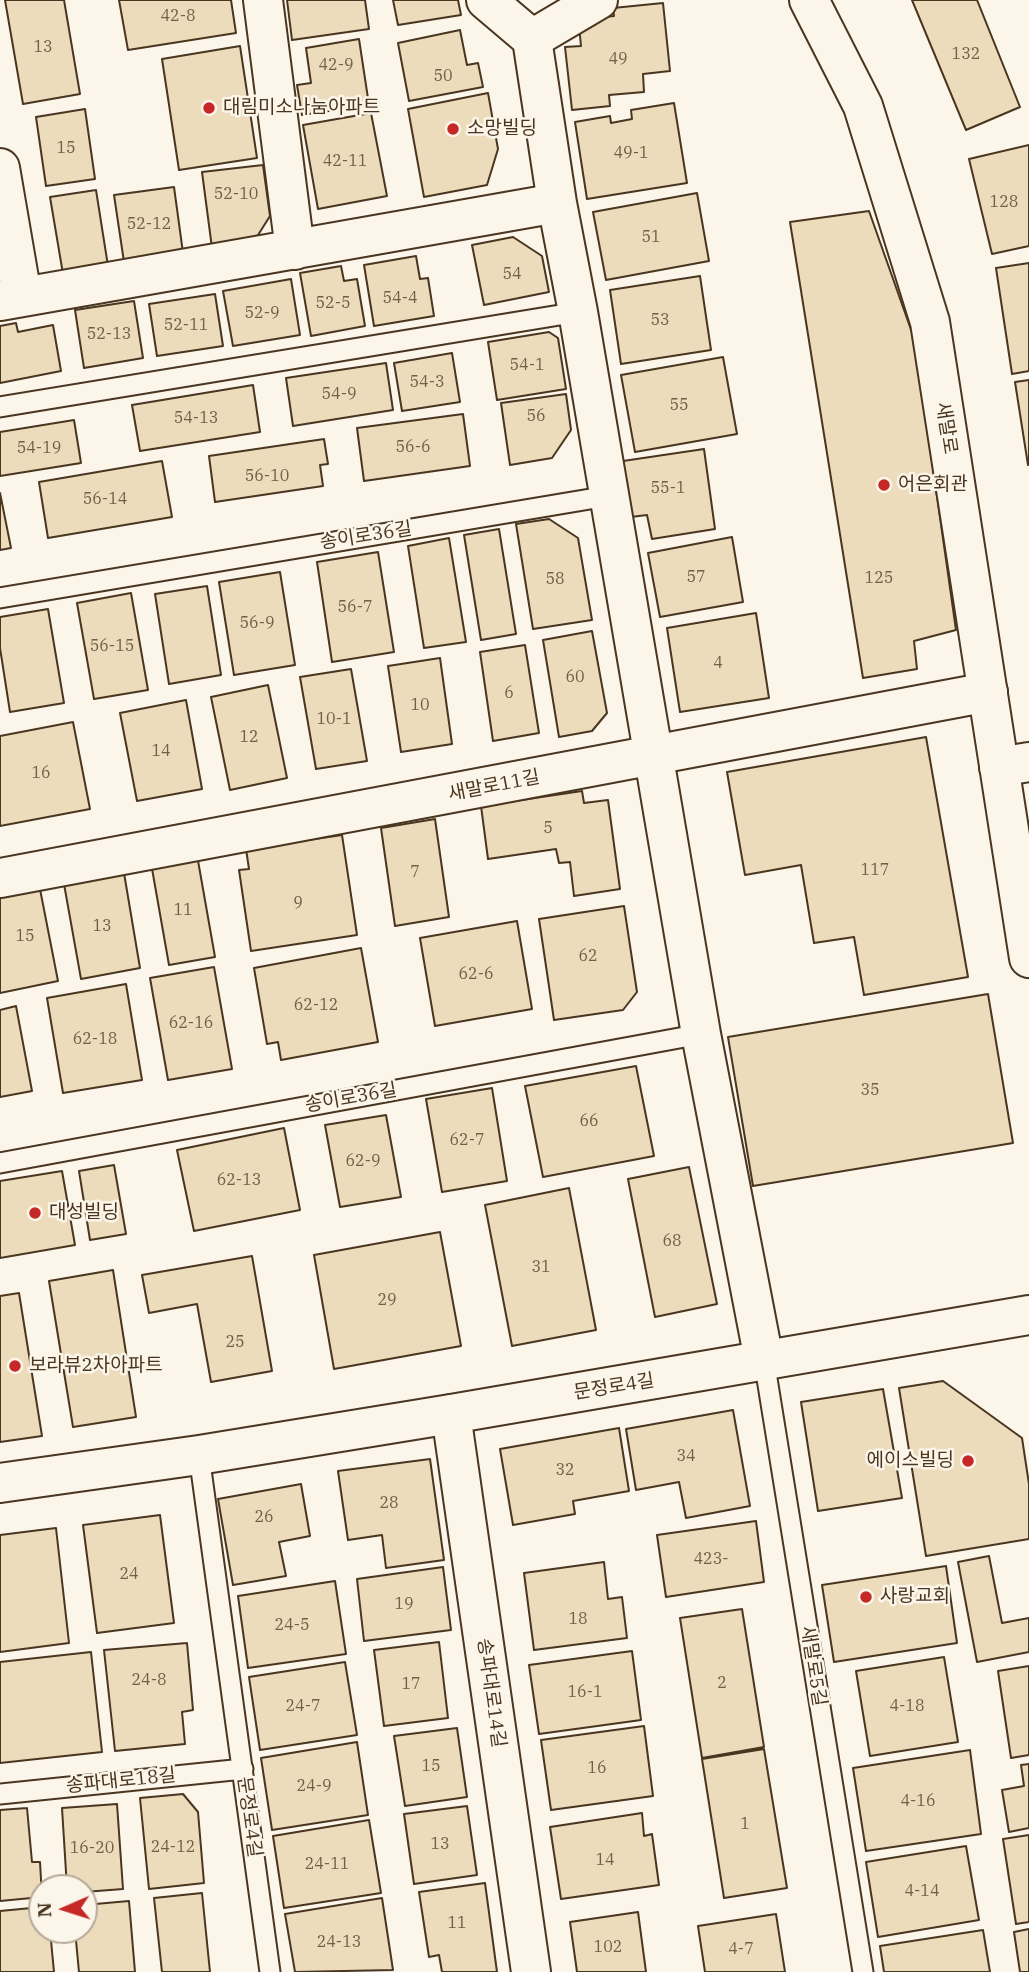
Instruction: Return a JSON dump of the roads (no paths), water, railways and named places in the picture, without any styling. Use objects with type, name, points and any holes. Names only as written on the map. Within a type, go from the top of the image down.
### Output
[{"type":"street","points":[[263,0],[295,250]]},
{"type":"street","points":[[486,0],[532,39],[556,203],[578,312],[701,1034],[764,1360]]},
{"type":"street","points":[[532,39],[598,0]]},
{"type":"street","name":"새말로","points":[[809,0],[863,106],[930,322],[988,692],[1014,764],[1029,958]]},
{"type":"street","points":[[0,168],[11,299],[556,203]]},
{"type":"street","name":"새말로11길","points":[[0,878],[988,692]]},
{"type":"street","name":"문정로4길","points":[[0,1483],[199,1455],[451,1414],[1029,1315]]},
{"type":"street","name":"송파대로14길","points":[[451,1414],[531,1972]]},
{"type":"lane","points":[[0,407],[578,312]]},
{"type":"lane","name":"송이로36길","points":[[0,598],[608,496]]},
{"type":"lane","name":"송이로36길","points":[[0,1163],[701,1034]]},
{"type":"lane","name":"새말로5길","points":[[764,1360],[863,1972]]},
{"type":"lane","name":"문정로4길","points":[[199,1455],[270,1972]]},
{"type":"lane","name":"송파대로18길","points":[[0,1794],[243,1769]]},
{"type":"place","name":"대림미소나눔아파트","points":[[209,108]]},
{"type":"place","name":"소망빌딩","points":[[453,129]]},
{"type":"place","name":"어은회관","points":[[884,485]]},
{"type":"place","name":"대성빌딩","points":[[35,1213]]},
{"type":"place","name":"보라뷰2차아파트","points":[[15,1366]]},
{"type":"place","name":"에이스빌딩","points":[[968,1461]]},
{"type":"place","name":"사랑교회","points":[[866,1597]]}]
